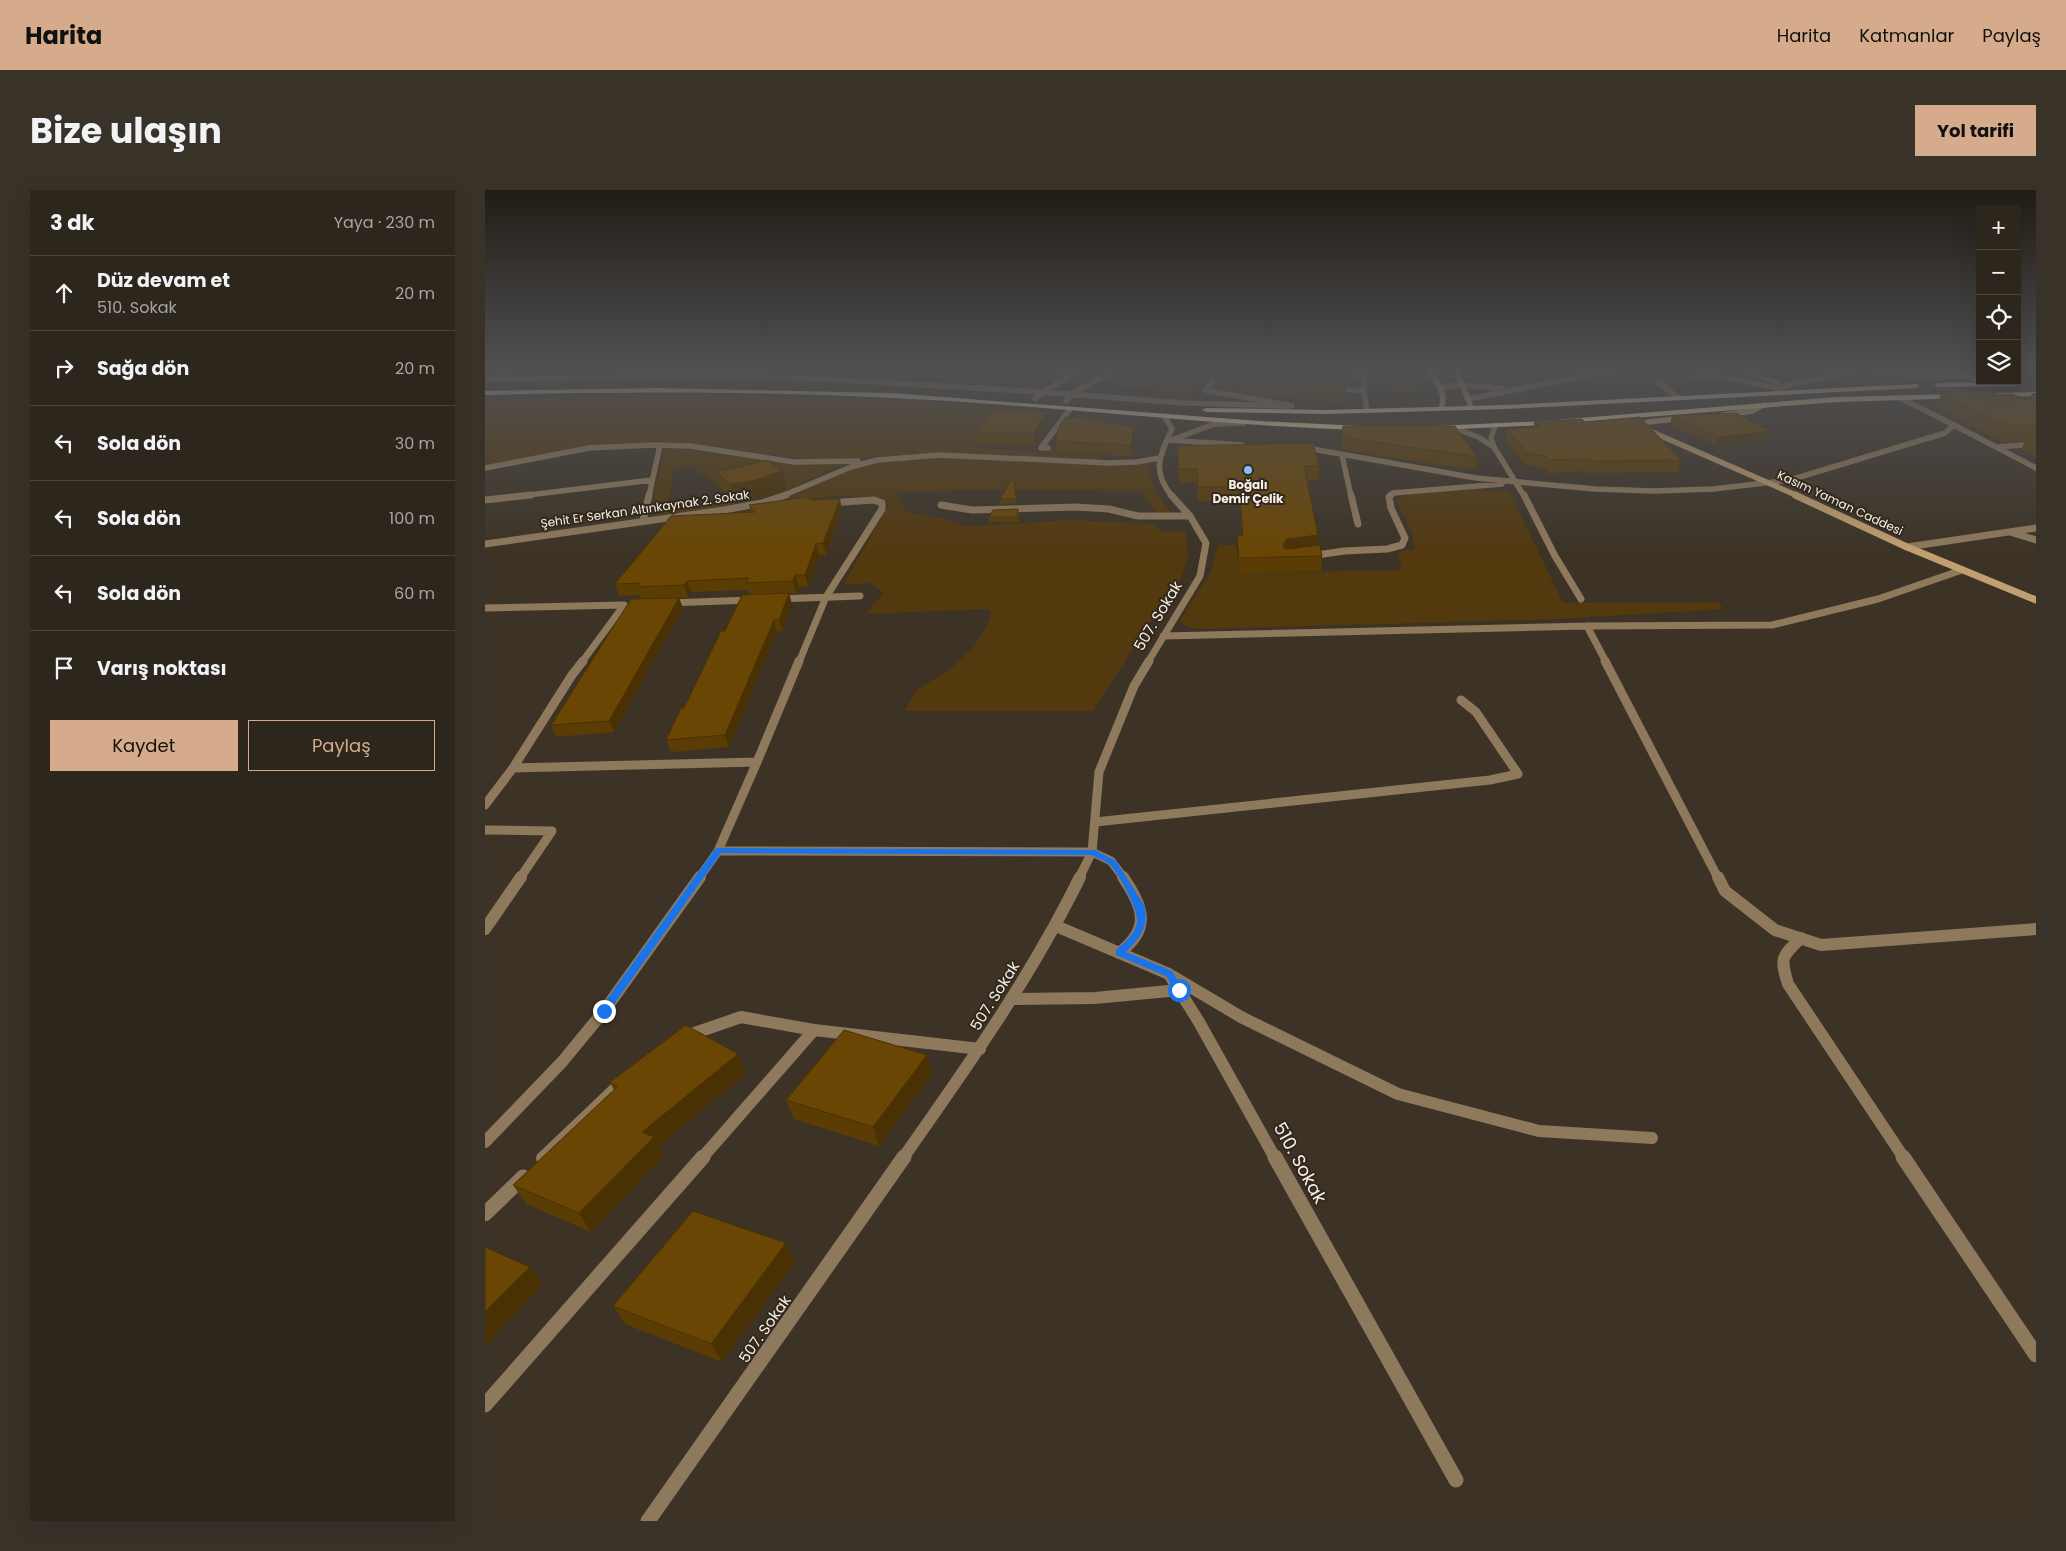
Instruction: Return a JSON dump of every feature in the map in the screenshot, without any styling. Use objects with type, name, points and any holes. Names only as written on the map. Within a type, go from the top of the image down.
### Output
[{"type":"street","points":[[1048,448],[1041,448],[1053,429]]},
{"type":"street","points":[[1159,458],[1172,429]]},
{"type":"street","points":[[1168,440],[1199,429]]},
{"type":"street","points":[[1457,429],[1478,437],[1493,447],[1518,483],[1555,556],[1581,598]]},
{"type":"street","points":[[1492,429],[1491,438],[1493,447]]},
{"type":"street","name":"Kasım Yaman Caddesi","points":[[1645,429],[1771,483],[1907,546],[2036,600]]},
{"type":"street","points":[[1294,447],[1518,483],[1588,490],[1673,490],[1771,483],[1804,477],[1945,433],[1949,429]]},
{"type":"street","points":[[1962,429],[2036,468]]},
{"type":"street","points":[[1168,440],[1251,445]]},
{"type":"street","points":[[1996,447],[2036,444]]},
{"type":"street","points":[[643,521],[660,445]]},
{"type":"street","points":[[485,468],[589,448],[660,445],[689,446],[794,462],[877,460]]},
{"type":"street","name":"Şehit Er Serkan Altınkaynak 2. Sokak","points":[[485,544],[762,503],[851,467],[877,460],[940,455],[1110,462],[1137,462],[1159,458]]},
{"type":"street","points":[[1342,455],[1358,524]]},
{"type":"street","name":"507. Sokak","points":[[648,1521],[980,1049],[1056,926],[1093,852],[1099,772],[1135,686],[1200,576],[1206,543],[1190,516],[1162,484],[1159,458]]},
{"type":"street","points":[[485,500],[652,480]]},
{"type":"street","points":[[1307,557],[1344,551],[1387,549],[1402,545],[1405,538],[1391,508],[1389,498],[1393,493],[1518,483]]},
{"type":"street","points":[[485,1142],[563,1062],[604,1011],[718,851],[826,597],[882,509],[882,502],[874,500],[851,500],[817,504]]},
{"type":"street","points":[[941,506],[972,510],[1076,507],[1109,509],[1138,516],[1190,516]]},
{"type":"street","points":[[724,510],[741,512],[770,509]]},
{"type":"street","points":[[1907,546],[2036,528]]},
{"type":"street","points":[[2011,532],[2036,540]]},
{"type":"street","points":[[1163,636],[1587,626],[1772,626],[1878,599],[1962,570]]},
{"type":"street","points":[[768,599],[860,596]]},
{"type":"street","points":[[662,603],[758,600]]},
{"type":"street","points":[[485,608],[628,605],[572,675],[513,768],[485,805]]},
{"type":"street","points":[[1587,626],[1725,891],[1775,930],[1821,945],[2036,929]]},
{"type":"street","points":[[1095,822],[1490,780],[1518,774],[1476,712],[1461,700]]},
{"type":"street","points":[[513,768],[757,762]]},
{"type":"street","points":[[485,830],[552,831],[485,929]]},
{"type":"street","points":[[718,851],[1093,852],[1113,863],[1142,913],[1142,922],[1135,938],[1119,953]]},
{"type":"street","points":[[1056,926],[1169,974],[1241,1017],[1398,1094],[1539,1131],[1653,1138]]},
{"type":"street","points":[[1801,938],[1788,950],[1782,964],[1788,984],[2036,1355]]},
{"type":"street","name":"510. Sokak","points":[[1169,974],[1199,1022],[1456,1480]]},
{"type":"street","points":[[1011,999],[1109,998],[1179,990]]},
{"type":"street","points":[[678,1038],[741,1017],[814,1030],[980,1049]]},
{"type":"street","points":[[485,1405],[814,1030]]},
{"type":"street","points":[[485,1214],[600,1101],[635,1071]]},
{"type":"shaded area","points":[[485,429],[988,429],[976,446],[986,449],[1099,455],[1098,460],[945,453],[815,460],[692,444],[593,446],[485,467]]},
{"type":"shaded area","points":[[665,448],[780,462],[856,462],[831,469],[781,493],[779,493],[785,488],[722,489],[693,467],[674,470],[667,510],[734,502],[735,506],[656,515],[654,494]]},
{"type":"shaded area","points":[[948,457],[1040,463],[1148,465],[1155,490],[1171,513],[1157,515],[1141,491],[985,490],[896,492],[906,512],[940,518],[969,527],[1070,520],[1154,524],[1162,532],[1186,531],[1188,556],[1179,583],[1156,612],[1093,711],[905,711],[915,691],[951,668],[974,647],[990,619],[990,609],[866,614],[883,593],[871,583],[843,585],[890,503],[883,500],[860,496],[832,496],[742,510],[781,501],[849,470],[875,463]]},
{"type":"shaded area","points":[[1433,491],[1509,491],[1563,603],[1717,602],[1724,609],[1557,619],[1203,629],[1191,628],[1182,624],[1181,619],[1210,573],[1218,545],[1235,545],[1239,573],[1402,570],[1398,552],[1415,548],[1412,533],[1396,500],[1405,496]]},
{"type":"building","points":[[978,429],[1036,429],[1034,433],[976,432]]},
{"type":"building","points":[[1059,429],[1134,429],[1131,445],[1055,441]]},
{"type":"building","points":[[1343,429],[1457,429],[1477,457],[1342,437]]},
{"type":"building","points":[[1507,429],[1652,429],[1681,460],[1550,460],[1546,456],[1527,453]]},
{"type":"building","points":[[1701,429],[1766,429],[1770,431],[1718,437]]},
{"type":"building","points":[[2036,433],[2036,438],[2028,434]]},
{"type":"building","points":[[1313,443],[1319,466],[1304,466],[1318,535],[1287,539],[1283,544],[1284,548],[1289,549],[1320,545],[1322,556],[1239,558],[1237,536],[1243,536],[1239,487],[1198,487],[1197,469],[1178,469],[1178,446]]},
{"type":"building","points":[[768,460],[782,471],[756,480],[731,484],[716,472]]},
{"type":"building","points":[[1014,476],[1016,499],[1000,499]]},
{"type":"building","points":[[807,497],[811,500],[840,499],[823,543],[816,544],[805,575],[795,575],[793,581],[746,583],[749,578],[687,581],[684,585],[637,587],[640,583],[615,584],[671,516],[756,512],[749,505]]},
{"type":"building","points":[[1018,509],[1018,517],[989,517],[993,510]]},
{"type":"building","points":[[789,593],[779,620],[774,620],[725,735],[666,740],[681,708],[684,708],[721,631],[725,631],[742,595]]},
{"type":"building","points":[[679,598],[609,721],[551,725],[631,599]]},
{"type":"building","points":[[686,1025],[738,1054],[642,1132],[654,1137],[579,1213],[513,1185],[617,1087],[610,1082]]},
{"type":"building","points":[[844,1030],[927,1055],[873,1127],[786,1100]]},
{"type":"building","points":[[693,1211],[786,1243],[711,1344],[613,1306]]},
{"type":"building","points":[[485,1247],[530,1267],[485,1312]]},
{"type":"place","name":"Boğalı Demir Çelik","points":[[1248,470]]},
{"type":"route","points":[[604,1011],[718,851],[1093,852],[1113,863],[1142,913],[1140,930],[1128,946],[1119,953],[1169,974],[1179,990]]}]
